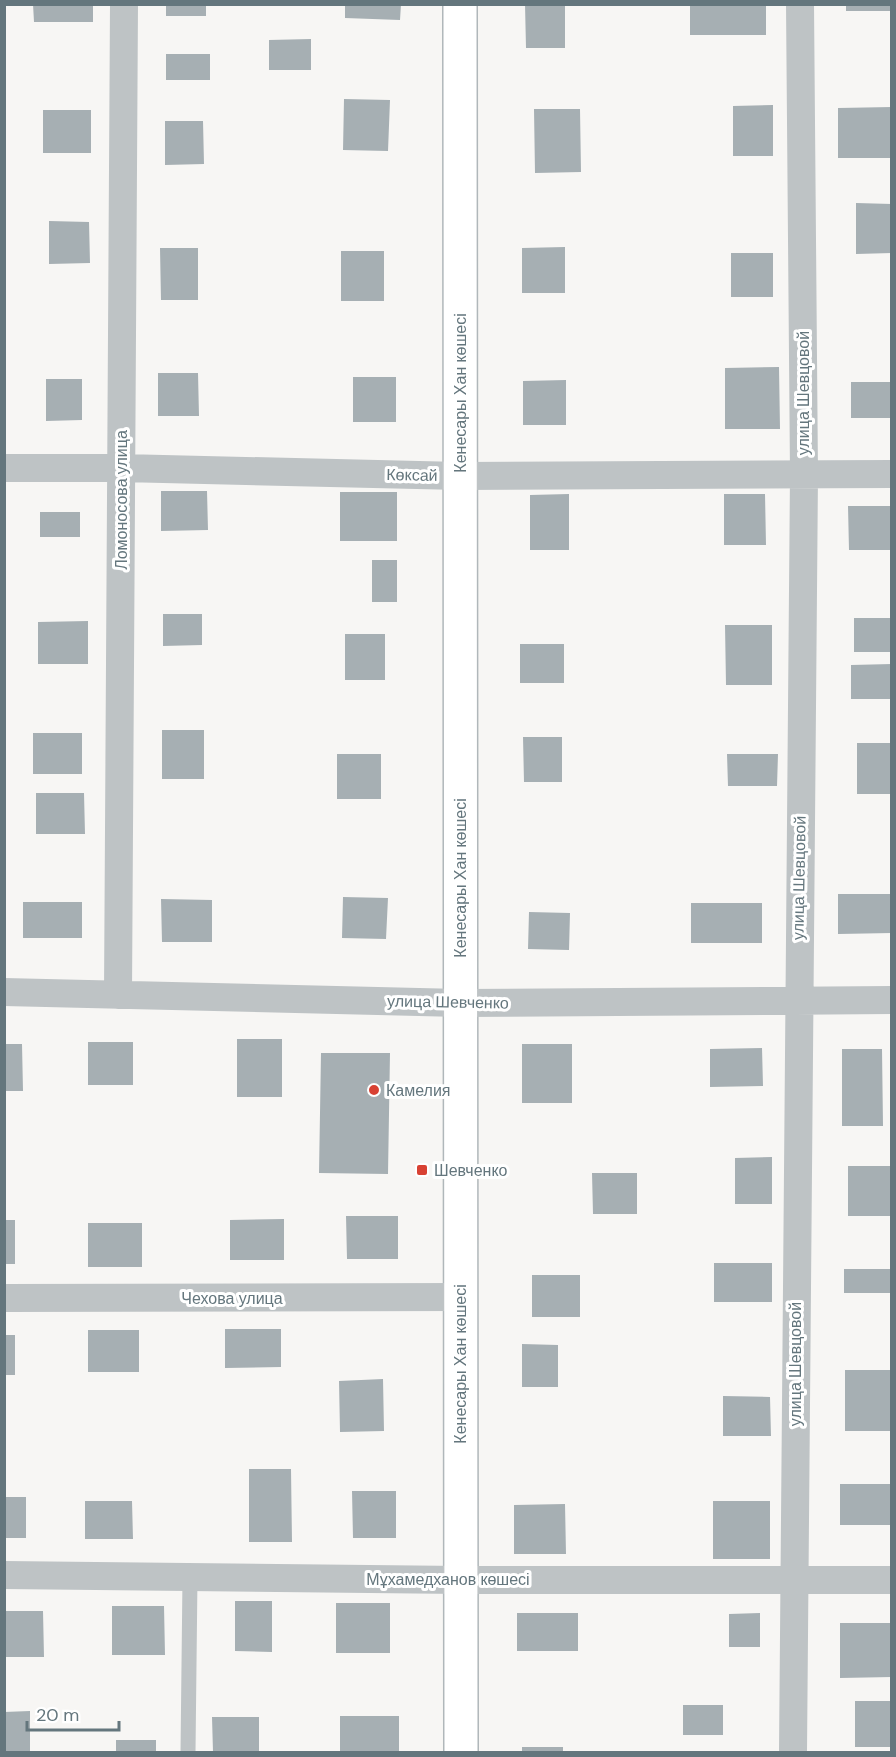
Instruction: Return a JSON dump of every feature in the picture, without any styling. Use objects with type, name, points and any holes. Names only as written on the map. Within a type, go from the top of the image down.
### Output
[{"type":"main road","name":"Кенесары Хан көшесі","points":[[460,4],[461,1752]]},
{"type":"street","name":"Ломоносова улица","points":[[118,995],[124,4]]},
{"type":"street","name":"улица Шевцовой","points":[[793,1752],[804,474],[800,4]]},
{"type":"street","name":"Көксай","points":[[4,468],[122,468],[460,476],[891,474]]},
{"type":"street","name":"улица Шевченко","points":[[4,992],[460,1003],[891,1000]]},
{"type":"street","name":"Чехова улица","points":[[4,1298],[460,1297]]},
{"type":"street","name":"Мұхамедханов көшесі","points":[[4,1575],[460,1580],[891,1580]]},
{"type":"lane","points":[[188,1752],[190,1577]]},
{"type":"building","points":[[33,4],[93,4],[93,22],[34,22]]},
{"type":"building","points":[[166,4],[206,4],[206,16],[166,16]]},
{"type":"building","points":[[345,4],[401,4],[400,20],[345,18]]},
{"type":"building","points":[[525,4],[565,4],[565,48],[526,48]]},
{"type":"building","points":[[690,4],[766,4],[766,35],[690,35]]},
{"type":"building","points":[[846,4],[892,4],[892,11],[846,11]]},
{"type":"building","points":[[311,39],[311,70],[269,70],[269,40]]},
{"type":"building","points":[[166,54],[210,54],[210,80],[166,80]]},
{"type":"building","points":[[344,99],[390,100],[388,151],[343,150]]},
{"type":"building","points":[[773,105],[773,156],[733,156],[733,106]]},
{"type":"building","points":[[892,107],[892,158],[838,158],[838,108]]},
{"type":"building","points":[[534,109],[580,109],[581,172],[535,173]]},
{"type":"building","points":[[43,110],[91,110],[91,153],[43,153]]},
{"type":"building","points":[[165,121],[203,121],[204,164],[165,165]]},
{"type":"building","points":[[856,203],[892,204],[892,253],[856,254]]},
{"type":"building","points":[[49,221],[89,222],[90,263],[49,264]]},
{"type":"building","points":[[565,247],[565,293],[522,293],[522,248]]},
{"type":"building","points":[[160,248],[198,248],[198,300],[161,300]]},
{"type":"building","points":[[341,251],[384,251],[384,301],[341,301]]},
{"type":"building","points":[[731,253],[773,253],[773,297],[731,297]]},
{"type":"building","points":[[779,367],[780,429],[725,429],[725,368]]},
{"type":"building","points":[[158,373],[198,373],[199,416],[158,416]]},
{"type":"building","points":[[353,377],[396,377],[396,422],[353,422]]},
{"type":"building","points":[[46,379],[82,379],[82,420],[46,421]]},
{"type":"building","points":[[566,380],[566,425],[523,425],[523,381]]},
{"type":"building","points":[[851,382],[892,382],[892,418],[851,418]]},
{"type":"building","points":[[161,491],[207,491],[208,530],[161,531]]},
{"type":"building","points":[[340,492],[397,492],[397,541],[340,541]]},
{"type":"building","points":[[569,494],[569,550],[530,550],[530,495]]},
{"type":"building","points":[[724,494],[765,494],[766,545],[724,545]]},
{"type":"building","points":[[848,506],[892,506],[892,550],[849,550]]},
{"type":"building","points":[[40,512],[80,512],[80,537],[40,537]]},
{"type":"building","points":[[372,560],[397,560],[397,602],[372,602]]},
{"type":"building","points":[[163,614],[202,614],[202,645],[163,646]]},
{"type":"building","points":[[854,618],[892,618],[892,652],[854,652]]},
{"type":"building","points":[[88,621],[88,664],[38,664],[38,622]]},
{"type":"building","points":[[725,625],[772,625],[772,685],[726,685]]},
{"type":"building","points":[[345,634],[385,634],[385,680],[345,680]]},
{"type":"building","points":[[520,644],[564,644],[564,683],[520,683]]},
{"type":"building","points":[[892,664],[892,699],[851,699],[851,665]]},
{"type":"building","points":[[162,730],[204,730],[204,779],[162,779]]},
{"type":"building","points":[[33,733],[82,733],[82,774],[33,774]]},
{"type":"building","points":[[523,737],[562,737],[562,782],[524,782]]},
{"type":"building","points":[[857,743],[892,743],[892,794],[857,794]]},
{"type":"building","points":[[337,754],[381,754],[381,799],[337,799]]},
{"type":"building","points":[[727,754],[778,754],[777,786],[728,786]]},
{"type":"building","points":[[36,793],[84,793],[85,834],[36,834]]},
{"type":"building","points":[[838,894],[892,894],[892,933],[838,934]]},
{"type":"building","points":[[343,897],[388,898],[386,939],[342,938]]},
{"type":"building","points":[[161,899],[212,900],[212,942],[162,942]]},
{"type":"building","points":[[23,902],[82,902],[82,938],[23,938]]},
{"type":"building","points":[[691,903],[762,903],[762,943],[691,943]]},
{"type":"building","points":[[529,912],[570,913],[569,950],[528,949]]},
{"type":"building","points":[[237,1039],[282,1039],[282,1097],[237,1097]]},
{"type":"building","points":[[88,1042],[133,1042],[133,1085],[88,1085]]},
{"type":"building","points":[[4,1044],[22,1044],[23,1091],[4,1091]]},
{"type":"building","points":[[522,1044],[572,1044],[572,1103],[522,1103]]},
{"type":"building","points":[[762,1048],[763,1086],[710,1087],[710,1049]]},
{"type":"building","points":[[842,1049],[882,1049],[883,1126],[842,1126]]},
{"type":"building","points":[[321,1053],[390,1053],[388,1174],[319,1173]]},
{"type":"building","points":[[772,1157],[772,1204],[735,1204],[735,1158]]},
{"type":"building","points":[[848,1166],[890,1166],[890,1216],[848,1216]]},
{"type":"building","points":[[592,1173],[637,1173],[637,1214],[593,1214]]},
{"type":"building","points":[[346,1216],[398,1216],[398,1259],[347,1259]]},
{"type":"building","points":[[284,1219],[284,1260],[230,1260],[230,1220]]},
{"type":"building","points":[[4,1220],[15,1220],[15,1264],[4,1264]]},
{"type":"building","points":[[88,1223],[142,1223],[142,1267],[88,1267]]},
{"type":"building","points":[[714,1263],[772,1263],[772,1302],[714,1302]]},
{"type":"building","points":[[844,1269],[892,1269],[892,1293],[844,1293]]},
{"type":"building","points":[[532,1275],[580,1275],[580,1317],[532,1317]]},
{"type":"building","points":[[225,1329],[281,1329],[281,1367],[225,1368]]},
{"type":"building","points":[[88,1330],[139,1330],[139,1372],[88,1372]]},
{"type":"building","points":[[5,1335],[15,1335],[15,1375],[5,1375]]},
{"type":"building","points":[[522,1344],[558,1345],[558,1387],[522,1387]]},
{"type":"building","points":[[845,1370],[892,1370],[892,1431],[845,1431]]},
{"type":"building","points":[[383,1379],[384,1431],[340,1432],[339,1381]]},
{"type":"building","points":[[723,1396],[770,1397],[771,1436],[723,1436]]},
{"type":"building","points":[[249,1469],[291,1469],[292,1542],[249,1542]]},
{"type":"building","points":[[840,1484],[890,1484],[890,1525],[840,1525]]},
{"type":"building","points":[[352,1491],[396,1491],[396,1538],[353,1538]]},
{"type":"building","points":[[4,1497],[26,1497],[26,1538],[4,1538]]},
{"type":"building","points":[[85,1501],[132,1501],[133,1539],[85,1539]]},
{"type":"building","points":[[713,1501],[770,1501],[770,1559],[713,1559]]},
{"type":"building","points":[[565,1504],[566,1554],[514,1554],[514,1505]]},
{"type":"building","points":[[235,1601],[272,1601],[272,1652],[235,1651]]},
{"type":"building","points":[[336,1603],[390,1603],[390,1653],[336,1653]]},
{"type":"building","points":[[112,1606],[164,1606],[165,1655],[112,1655]]},
{"type":"building","points":[[4,1611],[43,1611],[44,1657],[4,1657]]},
{"type":"building","points":[[517,1613],[578,1613],[578,1651],[517,1651]]},
{"type":"building","points":[[760,1613],[760,1647],[729,1647],[729,1614]]},
{"type":"building","points":[[840,1623],[892,1623],[892,1677],[840,1678]]},
{"type":"building","points":[[855,1701],[892,1701],[892,1747],[855,1747]]},
{"type":"building","points":[[683,1705],[723,1705],[723,1735],[683,1735]]},
{"type":"building","points":[[30,1711],[30,1752],[4,1752],[4,1712]]},
{"type":"building","points":[[340,1716],[399,1716],[399,1752],[340,1752]]},
{"type":"building","points":[[212,1717],[259,1717],[259,1752],[213,1752]]},
{"type":"building","points":[[116,1740],[156,1740],[156,1752],[116,1752]]},
{"type":"building","points":[[522,1747],[563,1747],[563,1752],[522,1752]]},
{"type":"place","name":"Камелия","points":[[374,1090]]},
{"type":"place","name":"Шевченко","points":[[422,1170]]}]
